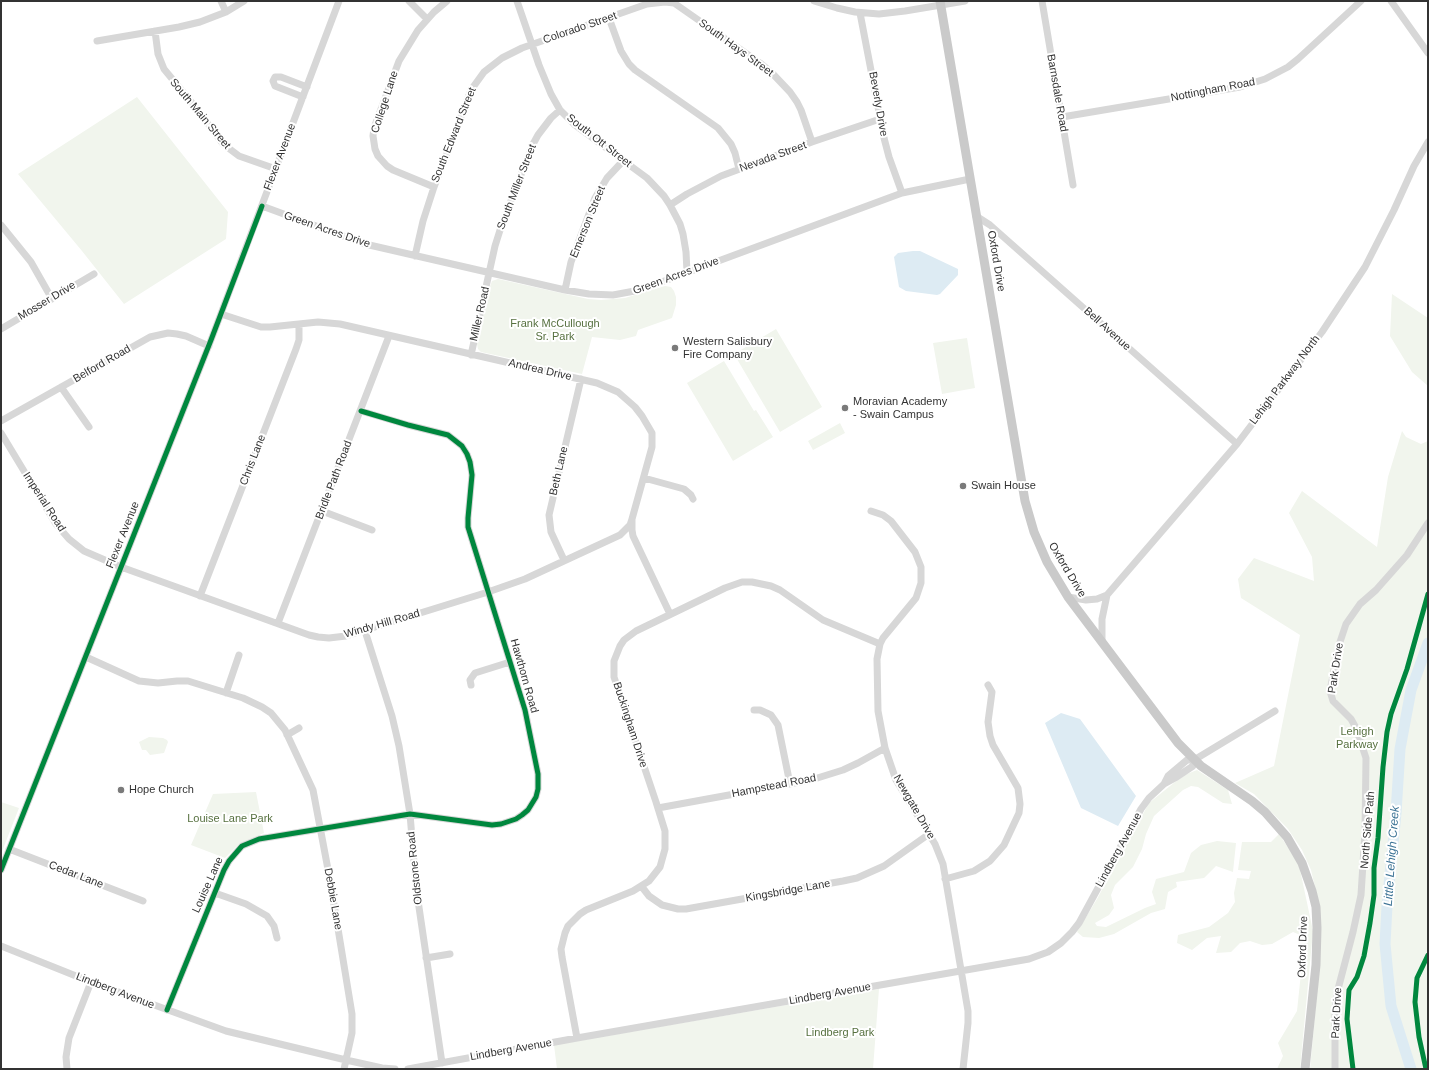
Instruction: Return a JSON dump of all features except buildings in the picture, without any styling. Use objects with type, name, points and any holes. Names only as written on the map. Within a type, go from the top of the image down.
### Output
[{"type":"main road","name":"Oxford Drive","points":[[940,3],[1025,501],[1032,527],[1040,548],[1068,597],[1178,743],[1194,760],[1265,812],[1287,837],[1299,856],[1308,876],[1316,907],[1317,940],[1305,1069]]},
{"type":"street","points":[[220,1],[226,12]]},
{"type":"street","points":[[97,41],[200,22],[226,12],[244,1]]},
{"type":"street","name":"Flexer Avenue","points":[[1,870],[209,346],[339,1]]},
{"type":"street","points":[[409,1],[427,19]]},
{"type":"street","name":"College Lane","points":[[434,187],[393,170],[387,166],[378,156],[375,149],[373,136],[374,128],[399,62],[408,45],[427,19],[447,1]]},
{"type":"street","name":"South Ott Street","points":[[517,1],[547,85],[560,110],[575,125],[655,185],[670,205],[680,224],[686,252],[687,272]]},
{"type":"street","points":[[814,1],[860,13],[891,13],[940,3],[965,1]]},
{"type":"street","name":"Barnsdale Road","points":[[1042,1],[1072,185]]},
{"type":"street","name":"Nottingham Road","points":[[1062,117],[1240,87],[1265,79],[1288,67],[1298,59],[1361,1]]},
{"type":"street","points":[[1391,1],[1428,53]]},
{"type":"street","name":"Colorado Street","points":[[532,44],[647,4],[674,2]]},
{"type":"street","name":"South Hays Street","points":[[674,2],[760,63],[780,80],[799,106],[812,142]]},
{"type":"street","name":"Beverly Drive","points":[[860,13],[869,52],[880,119],[889,157],[902,193]]},
{"type":"street","points":[[610,18],[621,51],[628,64],[718,128],[731,144],[739,169]]},
{"type":"street","name":"South Main Street","points":[[155,31],[158,54],[164,69],[197,109],[223,144],[239,156],[276,169]]},
{"type":"street","name":"South Edward Street","points":[[415,256],[423,221],[434,187],[467,100],[477,80],[484,72],[502,58],[532,44]]},
{"type":"street","points":[[303,97],[275,86],[273,81],[275,77],[280,77],[306,87]]},
{"type":"street","name":"South Miller Street","points":[[490,273],[495,246],[501,227],[532,146],[545,125],[560,110]]},
{"type":"street","name":"Nevada Street","points":[[670,205],[704,185],[739,169],[880,119]]},
{"type":"street","name":"Lehigh Parkway North","points":[[1102,643],[1102,619],[1107,595],[1237,444],[1322,332],[1365,267],[1394,210],[1414,166],[1428,142]]},
{"type":"street","name":"Emerson Street","points":[[565,290],[571,262],[595,198],[607,178],[624,162]]},
{"type":"street","name":"Green Acres Drive","points":[[262,206],[365,244],[565,290],[601,295],[624,294],[640,290],[902,193],[970,179]]},
{"type":"street","name":"Bell Avenue","points":[[976,216],[990,224],[1237,444]]},
{"type":"street","points":[[2,227],[31,262],[52,299]]},
{"type":"street","name":"Miller Road","points":[[471,355],[490,273]]},
{"type":"street","name":"Mosser Drive","points":[[1,329],[94,274]]},
{"type":"street","name":"Andrea Drive","points":[[221,314],[261,327],[270,328],[318,322],[329,323],[581,379],[597,383],[618,392],[635,407],[652,433],[652,447],[632,519],[632,530],[670,614]]},
{"type":"street","name":"Chris Lane","points":[[200,596],[296,349],[299,340],[299,324]]},
{"type":"street","name":"Belford Road","points":[[1,421],[150,337],[168,333],[177,334],[186,336],[209,346]]},
{"type":"street","name":"Bridle Path Road","points":[[278,623],[389,336]]},
{"type":"street","name":"Beth Lane","points":[[564,560],[551,532],[549,515],[581,379]]},
{"type":"street","points":[[61,387],[89,427]]},
{"type":"street","name":"Hawthorn Road","points":[[320,828],[410,814],[492,825],[501,824],[516,820],[528,810],[538,789],[538,774],[524,710],[468,527],[472,468],[467,454],[462,446],[441,432],[408,425],[361,410]]},
{"type":"street","name":"Imperial Road","points":[[1,433],[60,529],[84,551],[121,567]]},
{"type":"street","points":[[644,478],[684,489],[693,499]]},
{"type":"street","points":[[322,510],[372,530]]},
{"type":"street","name":"Newgate Drive","points":[[871,511],[883,514],[891,521],[915,552],[922,574],[922,583],[916,598],[883,638],[880,644],[877,659],[877,699],[880,730],[884,748],[900,787],[939,852],[968,1011],[963,1069]]},
{"type":"street","name":"Windy Hill Road","points":[[121,567],[309,635],[324,637],[346,636],[525,579],[620,535],[630,525],[632,519]]},
{"type":"street","name":"Park Drive","points":[[1335,1069],[1335,1010],[1337,993],[1361,894],[1365,832],[1366,758],[1356,728],[1351,719],[1333,701],[1330,691],[1339,645],[1346,624],[1360,604],[1376,590],[1403,560],[1428,523]]},
{"type":"street","name":"Buckingham Drive","points":[[577,1038],[562,957],[564,933],[574,919],[586,910],[642,887],[660,867],[666,840],[665,831],[658,808],[616,684],[614,661],[620,646],[629,635],[670,614],[732,584],[752,582],[761,583],[780,590],[813,614],[834,626],[880,644]]},
{"type":"street","points":[[1068,597],[1086,600],[1097,599],[1107,595]]},
{"type":"street","name":"Oldstone Road","points":[[365,630],[395,731],[410,814],[416,887],[442,1062]]},
{"type":"street","points":[[226,693],[239,655]]},
{"type":"street","name":"Debbie Lane","points":[[86,657],[139,681],[158,683],[188,681],[243,698],[262,707],[278,721],[287,735],[310,781],[314,796],[352,1014],[352,1033],[344,1069]]},
{"type":"street","points":[[471,684],[470,680],[476,673],[510,662]]},
{"type":"street","points":[[945,879],[974,871],[990,861],[1004,845],[1019,813],[1020,804],[1018,788],[990,736],[988,722],[992,692],[988,685]]},
{"type":"street","points":[[754,710],[760,710],[771,715],[778,725],[790,784]]},
{"type":"street","name":"Lindberg Avenue","points":[[408,1069],[1029,959],[1048,952],[1072,932],[1079,923],[1141,810],[1149,798],[1164,784],[1168,776],[1187,760],[1194,760],[1275,711]]},
{"type":"street","points":[[287,735],[299,728]]},
{"type":"street","name":"Hampstead Road","points":[[658,808],[811,780],[858,764],[884,748]]},
{"type":"street","name":"Louise Lane","points":[[167,1010],[229,861],[242,846],[259,839],[320,828]]},
{"type":"street","name":"Kingsbridge Lane","points":[[642,887],[649,896],[662,905],[678,909],[686,909],[843,881],[857,878],[884,866],[929,834]]},
{"type":"street","name":"Cedar Lane","points":[[9,849],[143,901]]},
{"type":"street","points":[[215,893],[246,904],[266,916],[274,926],[277,938]]},
{"type":"street","name":"Lindberg Avenue","points":[[1,946],[91,982],[226,1031],[346,1060],[382,1068],[395,1069]]},
{"type":"street","points":[[426,958],[450,954]]},
{"type":"street","points":[[67,1069],[66,1057],[69,1038],[91,982]]},
{"type":"green space","points":[[137,97],[228,212],[226,239],[124,304],[18,174]]},
{"type":"green space","name":"Frank McCullough Sr. Park","points":[[498,279],[588,299],[601,300],[625,298],[665,286],[671,287],[674,291],[676,305],[672,318],[638,330],[636,336],[620,340],[592,337],[582,374],[481,352],[478,349],[477,344],[489,289],[492,281]]},
{"type":"green space","points":[[1392,294],[1428,318],[1428,386],[1412,372],[1390,336]]},
{"type":"green space","points":[[776,329],[822,407],[780,432],[734,354]]},
{"type":"green space","points":[[967,338],[975,388],[942,394],[933,343]]},
{"type":"green space","points":[[724,361],[754,411],[756,410],[773,437],[733,461],[687,383]]},
{"type":"green space","points":[[840,423],[845,433],[813,450],[808,441]]},
{"type":"green space","name":"Lehigh Parkway","points":[[1402,431],[1406,437],[1421,444],[1428,441],[1428,1069],[1310,1069],[1320,961],[1316,891],[1311,870],[1302,850],[1288,829],[1254,794],[1235,783],[1274,766],[1300,635],[1241,598],[1238,579],[1254,558],[1314,581],[1312,557],[1289,513],[1302,491],[1377,547],[1388,477]]},
{"type":"green space","points":[[149,737],[163,738],[167,740],[168,742],[164,753],[150,755],[146,750],[142,750],[139,742]]},
{"type":"green space","points":[[1197,770],[1228,790],[1232,804],[1223,803],[1198,787],[1191,786],[1183,790],[1154,816],[1146,834],[1142,849],[1133,867],[1115,885],[1111,895],[1114,908],[1109,915],[1095,923],[1097,926],[1106,927],[1156,904],[1152,892],[1156,879],[1184,872],[1191,853],[1201,845],[1217,841],[1236,843],[1233,872],[1216,866],[1204,878],[1176,882],[1177,887],[1168,892],[1165,909],[1151,913],[1114,934],[1099,938],[1083,937],[1077,932],[1097,899],[1149,803],[1175,782],[1187,774]]},
{"type":"green space","name":"Louise Lane Park","points":[[256,792],[264,833],[239,844],[225,858],[191,845],[213,794]]},
{"type":"green space","points":[[1,802],[19,808],[1,854]]},
{"type":"green space","points":[[1279,834],[1299,865],[1313,931],[1300,1069],[1277,1069],[1283,1056],[1278,1043],[1297,1011],[1301,973],[1298,934],[1293,932],[1272,944],[1262,945],[1250,941],[1240,943],[1231,952],[1216,953],[1221,936],[1207,938],[1192,950],[1177,943],[1178,935],[1209,927],[1228,913],[1235,902],[1234,893],[1237,878],[1249,879],[1251,871],[1238,870],[1242,842],[1271,842]]},
{"type":"green space","name":"Lindberg Park","points":[[879,989],[873,1069],[557,1069],[554,1045]]},
{"type":"shaded area","points":[[920,251],[958,269],[958,275],[940,294],[937,295],[906,291],[899,287],[894,257],[898,253]]},
{"type":"shaded area","points":[[1061,713],[1080,719],[1136,796],[1118,826],[1081,808],[1045,723]]},
{"type":"waterway","name":"Little Lehigh Creek","points":[[1411,1069],[1391,1006],[1385,944],[1400,749],[1411,690],[1428,643]]},
{"type":"cycle path","points":[[1,870],[211,340],[262,206]]},
{"type":"cycle path","points":[[167,1010],[224,870],[229,861],[242,846],[259,839],[410,814],[492,825],[501,824],[516,819],[522,815],[528,810],[536,797],[538,789],[538,774],[525,710],[468,527],[472,475],[467,454],[462,446],[448,435],[361,411]]},
{"type":"cycle path","name":"North Side Path","points":[[1353,1069],[1347,1019],[1349,990],[1357,977],[1364,956],[1370,923],[1374,895],[1374,868],[1387,732],[1391,714],[1407,669],[1428,594]]},
{"type":"cycle path","points":[[1426,1069],[1419,1037],[1415,1002],[1417,978],[1428,955]]},
{"type":"place","name":"Western Salisbury Fire Company","points":[[675,348]]},
{"type":"place","name":"Moravian Academy - Swain Campus","points":[[845,408]]},
{"type":"place","name":"Swain House","points":[[963,486]]},
{"type":"place","name":"Hope Church","points":[[121,790]]}]
